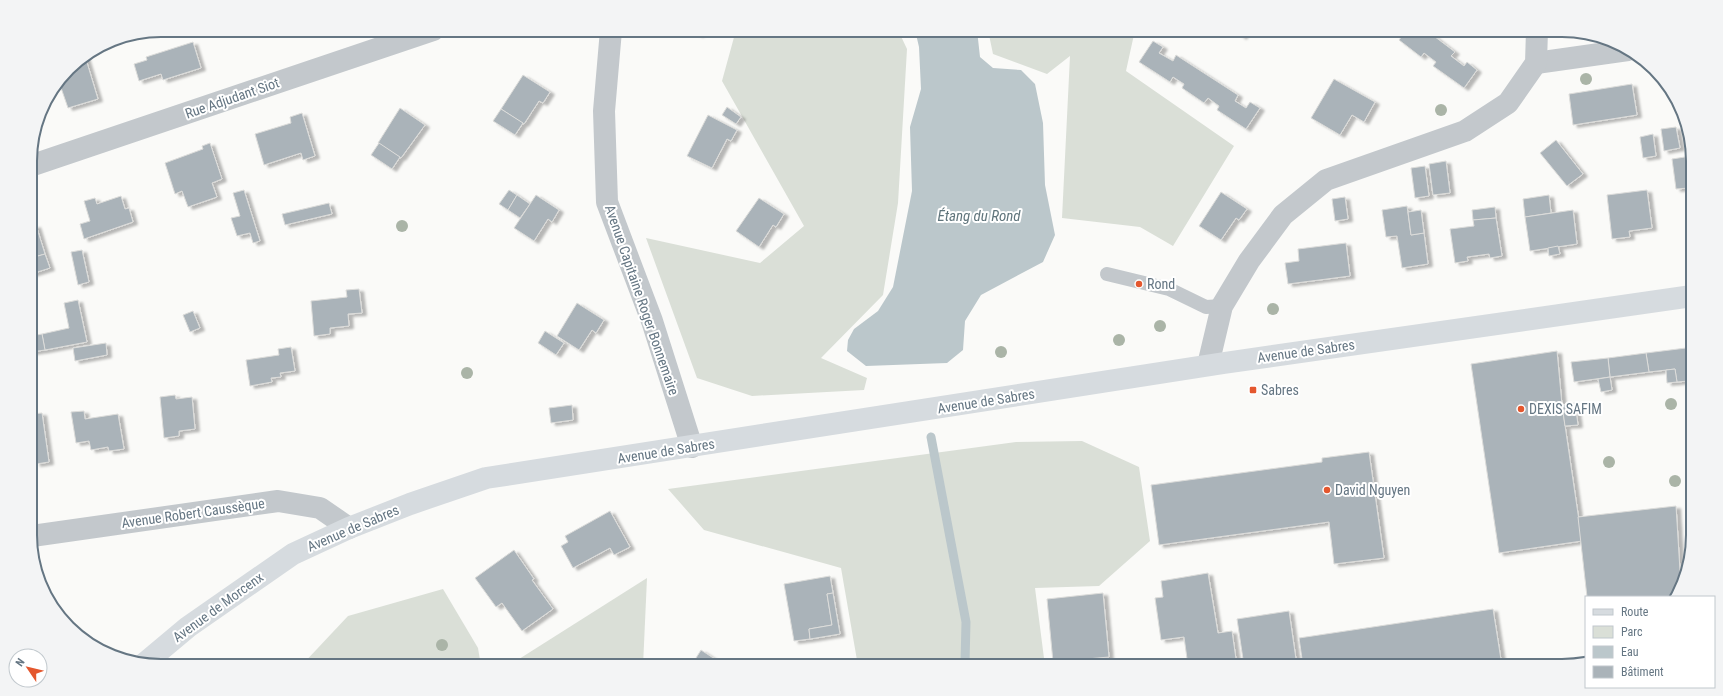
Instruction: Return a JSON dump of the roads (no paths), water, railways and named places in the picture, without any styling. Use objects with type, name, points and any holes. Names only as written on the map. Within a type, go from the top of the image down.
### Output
[{"type":"main road","name":"Avenue de Sabres","points":[[293,554],[349,528],[410,504],[486,478],[692,447],[1208,365],[1686,297]]},
{"type":"main road","name":"Avenue de Morcenx","points":[[151,658],[188,627],[293,554]]},
{"type":"street","name":"Rue Adjudant Siot","points":[[37,164],[412,37]]},
{"type":"street","name":"Avenue Capitaine Roger Bonnemaire","points":[[610,37],[604,111],[607,202],[652,322],[692,447]]},
{"type":"street","points":[[1208,365],[1222,306],[1249,261],[1284,215],[1326,180],[1465,131],[1508,103],[1536,63],[1537,37]]},
{"type":"street","points":[[1536,63],[1619,51]]},
{"type":"street","name":"Avenue Robert Caussèque","points":[[37,535],[278,501],[320,508],[349,528]]},
{"type":"lane","points":[[1107,274],[1169,289],[1206,307],[1222,306]]},
{"type":"water","name":"Étang du Rond","points":[[917,37],[978,37],[980,57],[993,68],[1021,70],[1035,84],[1043,123],[1045,185],[1055,235],[1043,262],[981,295],[965,321],[963,350],[947,363],[866,366],[847,351],[848,340],[854,329],[878,311],[893,287],[912,191],[910,127],[921,89],[919,47]]},
{"type":"waterway","points":[[931,437],[966,622],[965,659]]},
{"type":"place","name":"Rond","points":[[1139,284]]},
{"type":"place","name":"Sabres","points":[[1253,390]]},
{"type":"place","name":"DEXIS SAFIM","points":[[1521,409]]},
{"type":"place","name":"David Nguyen","points":[[1327,490]]}]
